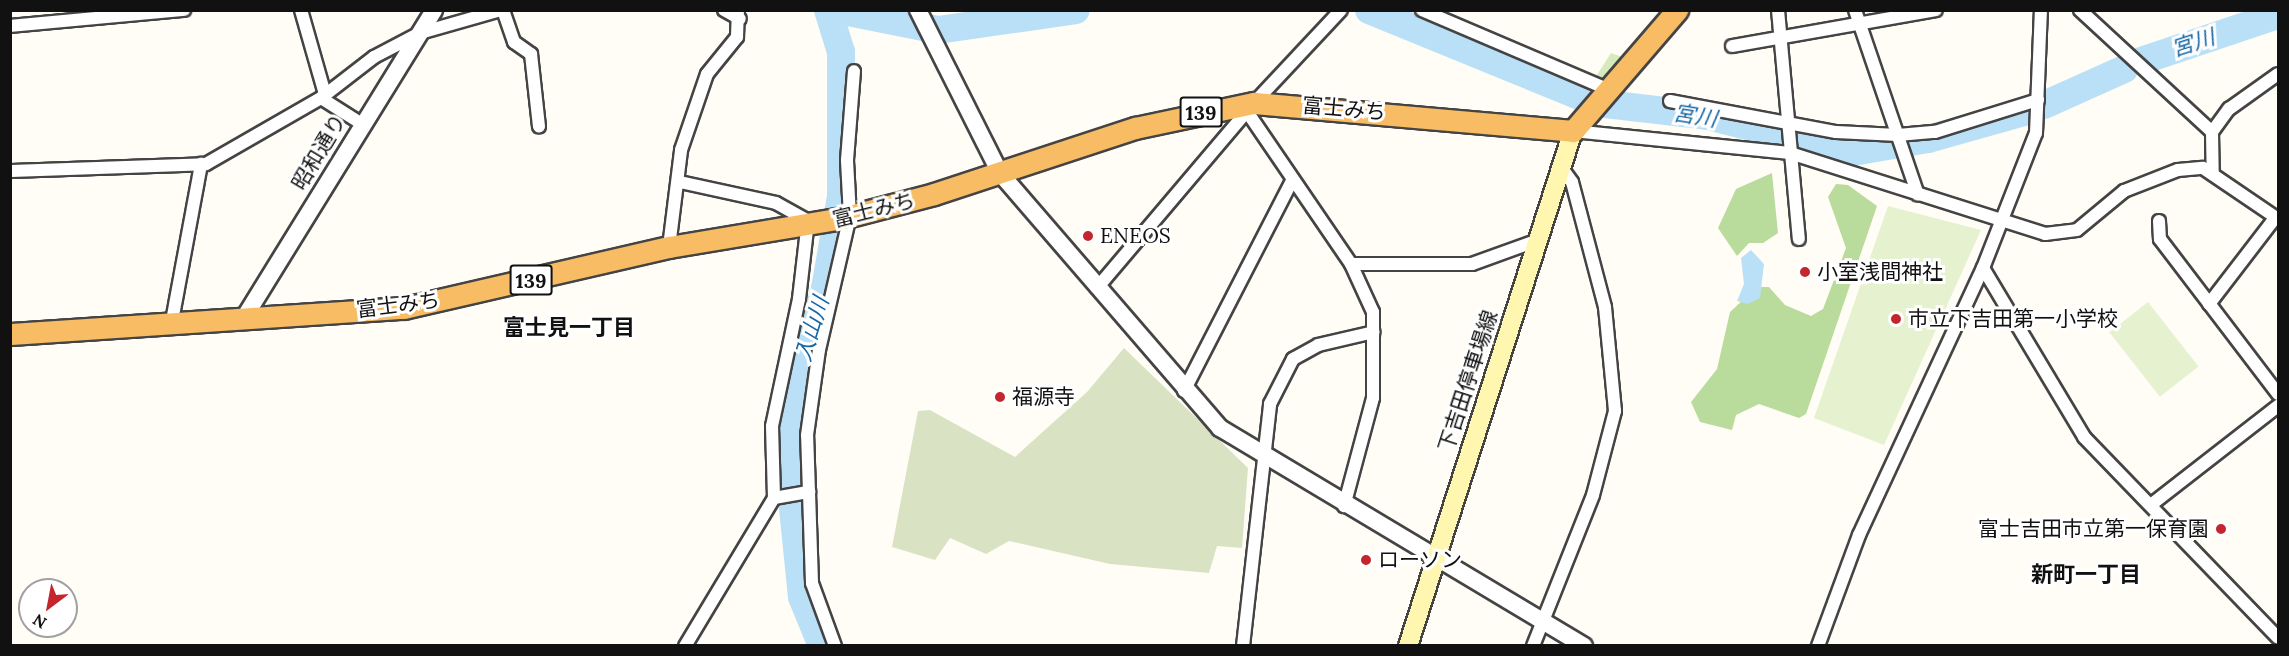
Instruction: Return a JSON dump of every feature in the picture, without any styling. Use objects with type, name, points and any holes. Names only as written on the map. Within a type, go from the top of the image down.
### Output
[{"type":"highway","points":[[1578,125],[1677,10]]},
{"type":"highway","name":"富士みち","points":[[10,334],[172,321],[404,308],[669,247],[812,225],[846,217],[1000,173],[1135,128],[1251,108],[1578,125]]},
{"type":"main road","name":"下吉田停車場線","points":[[1408,645],[1536,241],[1578,125]]},
{"type":"street","points":[[10,26],[184,10]]},
{"type":"street","points":[[302,10],[323,96],[362,124]]},
{"type":"street","name":"昭和通り","points":[[244,318],[434,10]]},
{"type":"street","points":[[10,171],[201,164],[237,149],[323,96],[374,57],[420,33],[502,10],[514,42],[531,54],[539,127]]},
{"type":"street","points":[[669,247],[680,182],[681,150],[707,74],[737,37],[739,15],[724,10]]},
{"type":"street","points":[[918,10],[1000,173],[1184,391],[1220,428],[1261,457],[1584,645]]},
{"type":"street","points":[[1422,10],[1606,92]]},
{"type":"street","points":[[1778,10],[1786,123],[1799,239]]},
{"type":"street","points":[[1856,10],[1918,195]]},
{"type":"street","points":[[1732,46],[1936,10]]},
{"type":"street","points":[[1818,645],[1859,535],[1983,268],[2036,133],[2041,10]]},
{"type":"street","points":[[2080,10],[2212,132]]},
{"type":"street","points":[[1097,288],[1251,108],[1341,11]]},
{"type":"street","points":[[836,645],[812,583],[807,493],[811,391],[846,217],[847,160],[854,71]]},
{"type":"street","points":[[2213,171],[2212,132],[2229,109],[2278,74]]},
{"type":"street","points":[[1670,100],[1786,123],[1898,135],[1935,132],[2038,99]]},
{"type":"street","points":[[1251,108],[1293,179],[1351,264],[1373,312],[1373,398],[1344,506]]},
{"type":"street","points":[[1578,125],[1790,153],[1918,195],[2061,236],[2077,230],[2124,191],[2178,170],[2213,171],[2277,218],[2209,303]]},
{"type":"street","points":[[172,321],[201,164]]},
{"type":"street","points":[[1533,645],[1545,623],[1608,453],[1615,411],[1605,307],[1572,182],[1562,168]]},
{"type":"street","points":[[1184,391],[1293,179]]},
{"type":"street","points":[[680,182],[776,203],[803,216],[812,225],[800,299],[772,426],[777,497],[685,645]]},
{"type":"street","points":[[2159,221],[2160,239],[2278,394]]},
{"type":"street","points":[[1351,264],[1472,264],[1536,241]]},
{"type":"street","points":[[1983,268],[2084,437],[2152,504],[2278,638]]},
{"type":"street","points":[[1243,645],[1261,457],[1270,404],[1293,359],[1318,345],[1374,332]]},
{"type":"street","points":[[2152,504],[2278,406]]},
{"type":"street","points":[[777,497],[807,493]]},
{"type":"green space","points":[[1611,53],[1630,60],[1607,87],[1593,81]]},
{"type":"green space","points":[[1772,173],[1778,233],[1763,243],[1749,243],[1737,256],[1718,228],[1736,189]]},
{"type":"green space","points":[[1836,184],[1848,185],[1877,206],[1806,414],[1799,418],[1759,404],[1736,415],[1732,430],[1700,422],[1691,402],[1717,369],[1730,312],[1744,299],[1743,287],[1769,287],[1785,305],[1811,316],[1823,309],[1846,248],[1828,197]]},
{"type":"green space","points":[[1888,206],[1981,230],[1884,445],[1814,418]]},
{"type":"green space","points":[[2148,302],[2198,367],[2160,397],[2109,332]]},
{"type":"green space","points":[[1124,348],[1248,468],[1242,548],[1217,546],[1209,573],[1110,564],[1009,541],[986,554],[950,538],[935,560],[892,547],[918,411],[930,410],[1015,457],[1087,392]]},
{"type":"water","points":[[1751,250],[1764,264],[1760,298],[1748,304],[1737,301],[1744,284],[1741,258]]},
{"type":"waterway","name":"入山川","points":[[822,646],[802,597],[791,488],[793,394],[825,289],[841,196],[841,52],[828,10]]},
{"type":"waterway","name":"宮川","points":[[838,10],[938,30],[1076,10]]},
{"type":"waterway","name":"宮川","points":[[1369,10],[1597,103],[1707,116],[1853,152],[1928,139],[2031,110]]},
{"type":"waterway","name":"宮川","points":[[2141,61],[2278,15]]},
{"type":"waterway","name":"宮川","points":[[2044,105],[2124,69]]},
{"type":"place","name":"ENEOS","points":[[1088,236]]},
{"type":"place","name":"小室浅間神社","points":[[1805,272]]},
{"type":"place","name":"市立下吉田第一小学校","points":[[1896,319]]},
{"type":"place","name":"福源寺","points":[[1000,397]]},
{"type":"place","name":"富士吉田市立第一保育園","points":[[2221,529]]},
{"type":"place","name":"ローソン","points":[[1366,560]]},
{"type":"district","name":"富士見一丁目","points":[[569,328]]},
{"type":"district","name":"新町一丁目","points":[[2086,575]]}]
